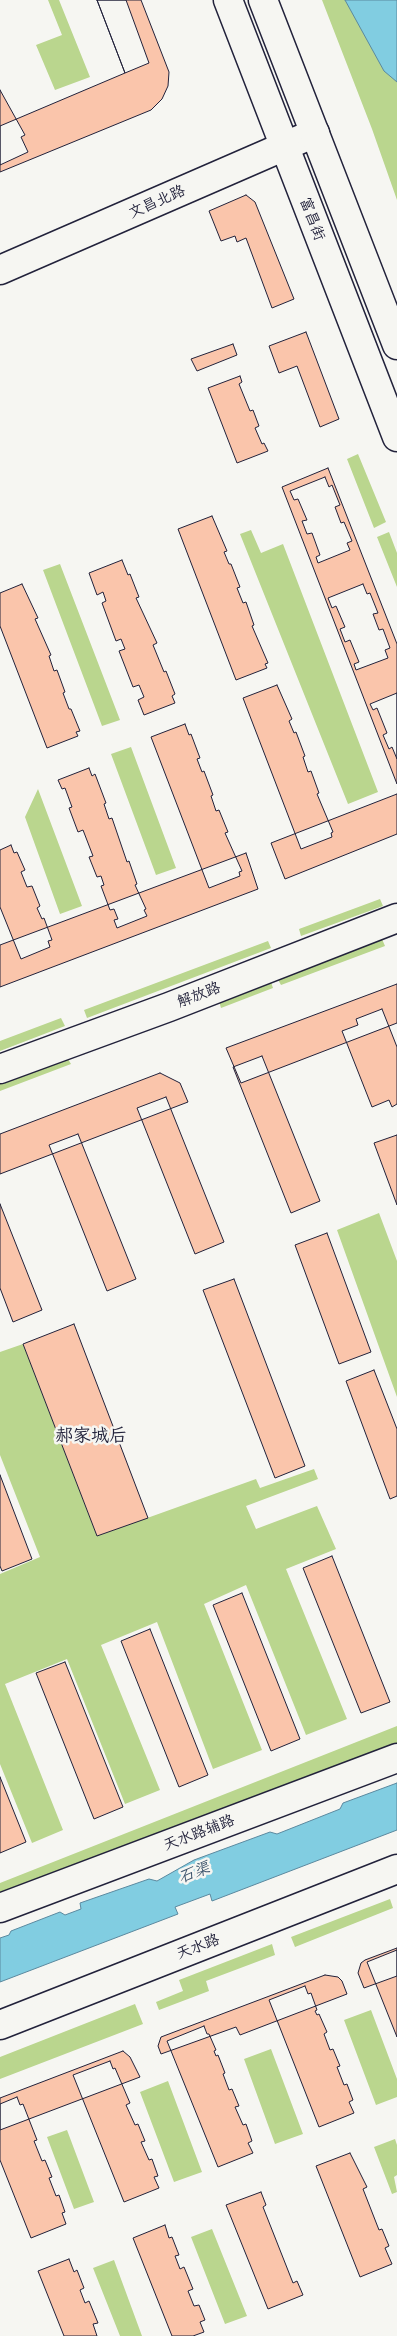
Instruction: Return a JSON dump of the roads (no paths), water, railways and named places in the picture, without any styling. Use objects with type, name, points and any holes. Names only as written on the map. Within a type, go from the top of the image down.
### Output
[{"type":"street","name":"富昌街","points":[[228,0],[397,437]]},
{"type":"street","points":[[263,0],[397,345]]},
{"type":"street","name":"文昌北路","points":[[0,270],[315,133]]},
{"type":"street","name":"解放路","points":[[0,1069],[169,1007],[397,918]]},
{"type":"street","name":"天水路辅路","points":[[0,1908],[397,1758]]},
{"type":"street","name":"天水路","points":[[0,2025],[397,1869]]},
{"type":"water","points":[[345,0],[397,0],[397,82],[384,71]]},
{"type":"water","name":"石渠","points":[[397,1783],[397,1830],[212,1901],[210,1894],[175,1907],[178,1914],[0,1982],[0,1938],[9,1935],[11,1931],[60,1912],[65,1915],[81,1909],[80,1903],[149,1879],[157,1881],[194,1860],[270,1832],[277,1834],[340,1809],[343,1803]]},
{"type":"district","name":"郝家城后","points":[[91,1436]]}]
